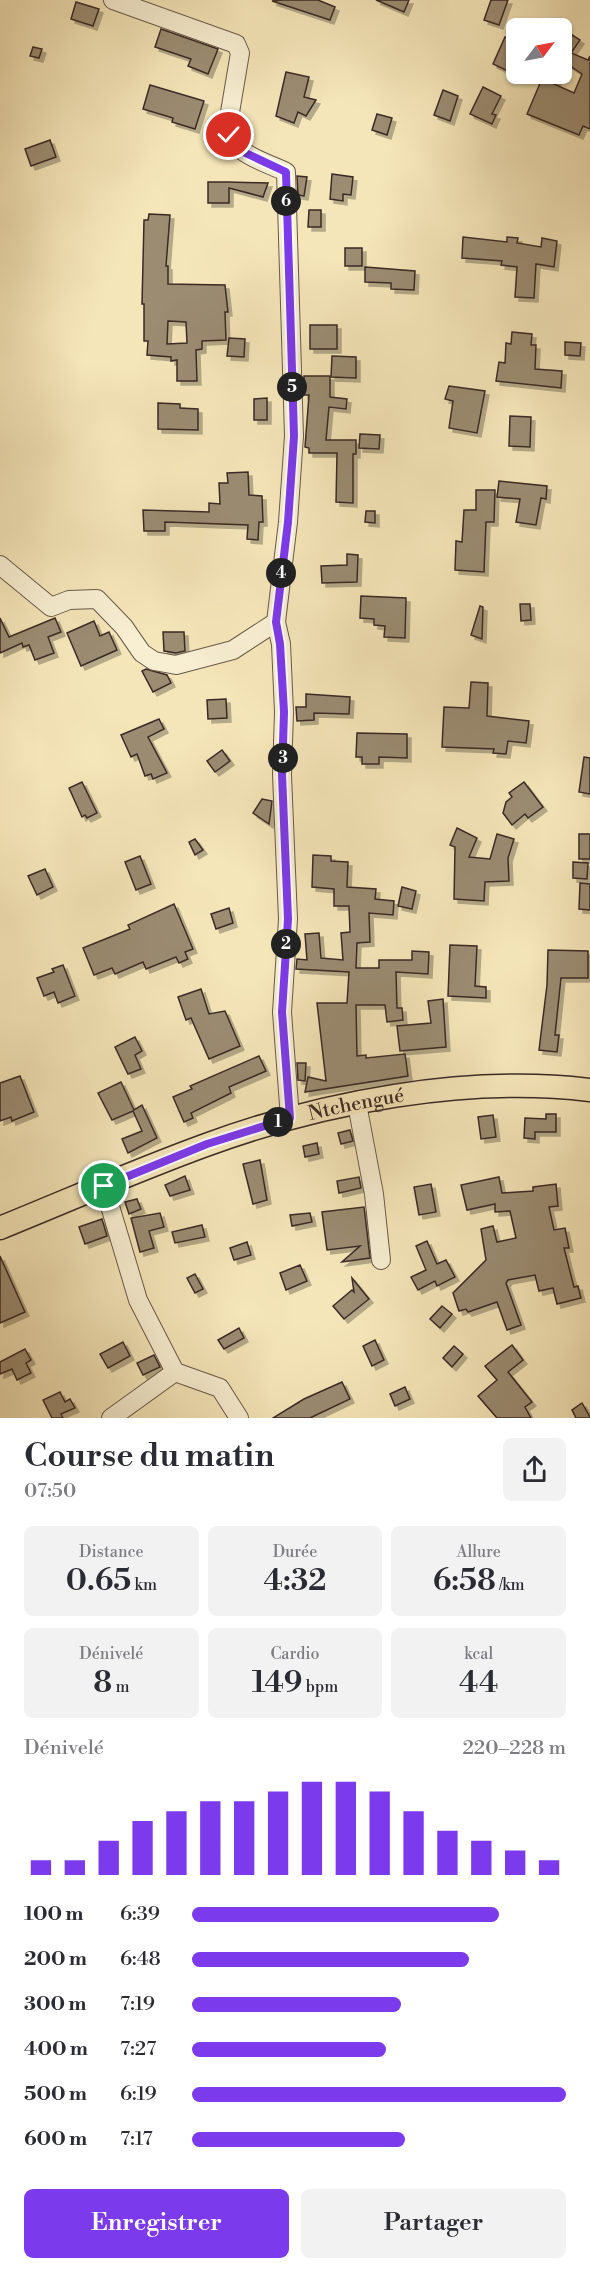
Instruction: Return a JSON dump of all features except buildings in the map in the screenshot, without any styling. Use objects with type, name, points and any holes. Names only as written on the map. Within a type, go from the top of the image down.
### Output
[{"type":"main road","name":"Ntchengué","points":[[0,1228],[207,1144],[290,1118],[357,1104],[471,1089],[507,1087],[590,1090]]},
{"type":"street","points":[[113,0],[236,44],[240,53],[228,124],[229,135],[237,149],[286,172],[294,436],[288,522],[276,622],[280,644],[284,712],[282,775],[288,919],[282,1012],[290,1118]]},
{"type":"street","points":[[0,565],[51,607],[69,600],[97,599],[124,627],[142,653],[154,661],[176,665],[218,655],[233,650],[276,622]]},
{"type":"street","points":[[357,1104],[374,1194],[381,1260]]},
{"type":"street","points":[[104,1186],[138,1299],[174,1372],[220,1388],[239,1418]]},
{"type":"street","points":[[111,1418],[174,1372]]},
{"type":"route","points":[[104,1186],[207,1144],[290,1118],[282,1012],[288,919],[282,775],[284,712],[280,644],[276,622],[276,604],[288,522],[294,436],[286,172],[237,149],[229,135]]}]
